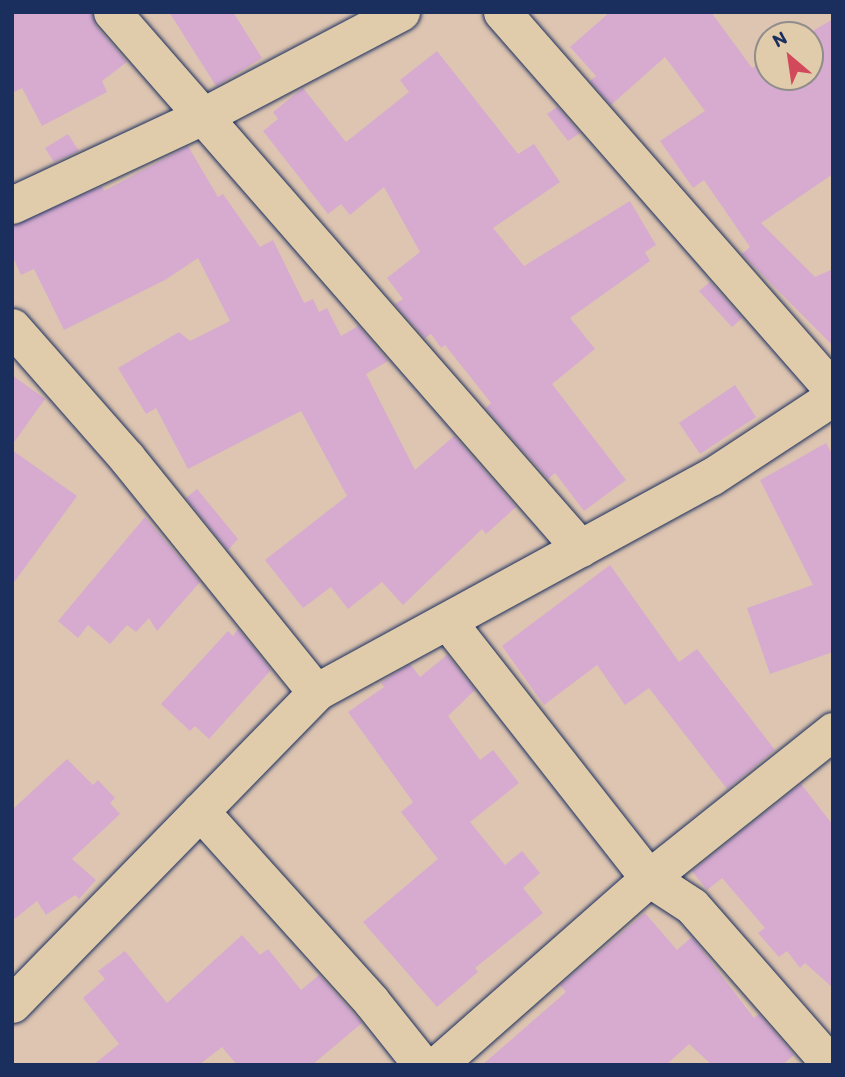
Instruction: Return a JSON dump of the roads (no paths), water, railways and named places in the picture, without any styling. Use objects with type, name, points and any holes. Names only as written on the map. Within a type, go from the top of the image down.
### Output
[{"type":"street","points":[[112,12],[580,548]]},
{"type":"street","points":[[12,205],[201,117],[401,12]]},
{"type":"street","points":[[502,12],[833,390]]},
{"type":"street","points":[[12,327],[127,458],[316,692]]},
{"type":"street","points":[[12,1004],[316,692],[711,477],[833,397]]},
{"type":"street","points":[[448,622],[649,878],[692,906],[831,1065]]},
{"type":"street","points":[[437,1065],[649,878],[833,732]]},
{"type":"street","points":[[200,811],[371,1001],[422,1065]]}]
